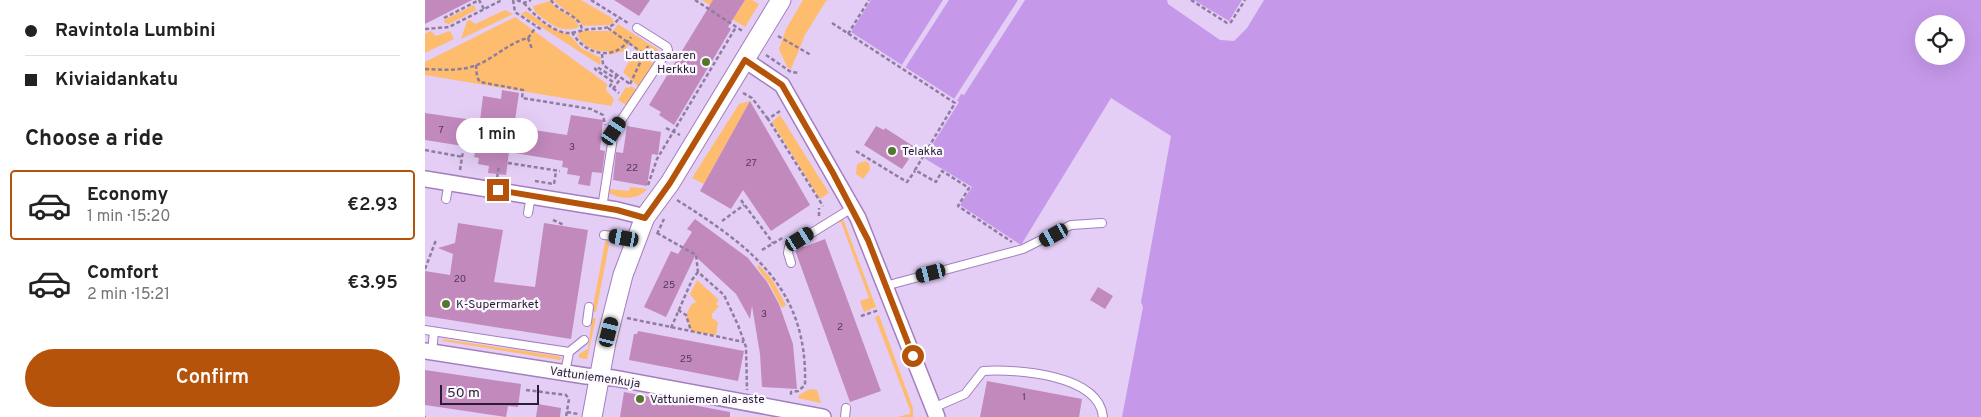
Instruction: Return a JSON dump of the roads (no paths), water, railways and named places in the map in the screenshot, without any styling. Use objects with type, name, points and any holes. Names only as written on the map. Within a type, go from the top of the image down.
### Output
[{"type":"street","points":[[587,416],[599,377],[623,275],[645,240],[645,218],[670,183],[781,0]]},
{"type":"street","points":[[745,60],[785,82],[792,104],[852,208],[868,240],[935,412]]},
{"type":"street","points":[[425,179],[454,178],[531,196],[602,208],[645,218]]},
{"type":"street","name":"Vattuniemenkuja","points":[[428,352],[599,377],[822,417]]},
{"type":"lane","points":[[602,208],[614,131],[668,50],[667,46],[637,28]]},
{"type":"lane","points":[[446,199],[454,178]]},
{"type":"lane","points":[[527,213],[531,196]]},
{"type":"lane","points":[[791,262],[788,253],[789,247],[852,208]]},
{"type":"lane","points":[[885,286],[1023,249],[1071,225],[1102,223]]},
{"type":"lane","points":[[604,235],[645,240]]},
{"type":"lane","points":[[587,322],[589,307]]},
{"type":"lane","points":[[425,330],[569,352]]},
{"type":"lane","points":[[428,352],[434,332]]},
{"type":"lane","points":[[565,373],[569,352],[584,340]]},
{"type":"lane","points":[[935,412],[965,394],[983,371],[997,370],[1067,380],[1084,387],[1097,400],[1103,417]]},
{"type":"lane","points":[[845,417],[846,408]]},
{"type":"place","name":"Lauttasaaren Herkku","points":[[706,62]]},
{"type":"place","name":"Telakka","points":[[892,151]]},
{"type":"place","name":"K-Supermarket","points":[[446,304]]},
{"type":"place","name":"Vattuniemen ala-aste","points":[[640,399]]}]
